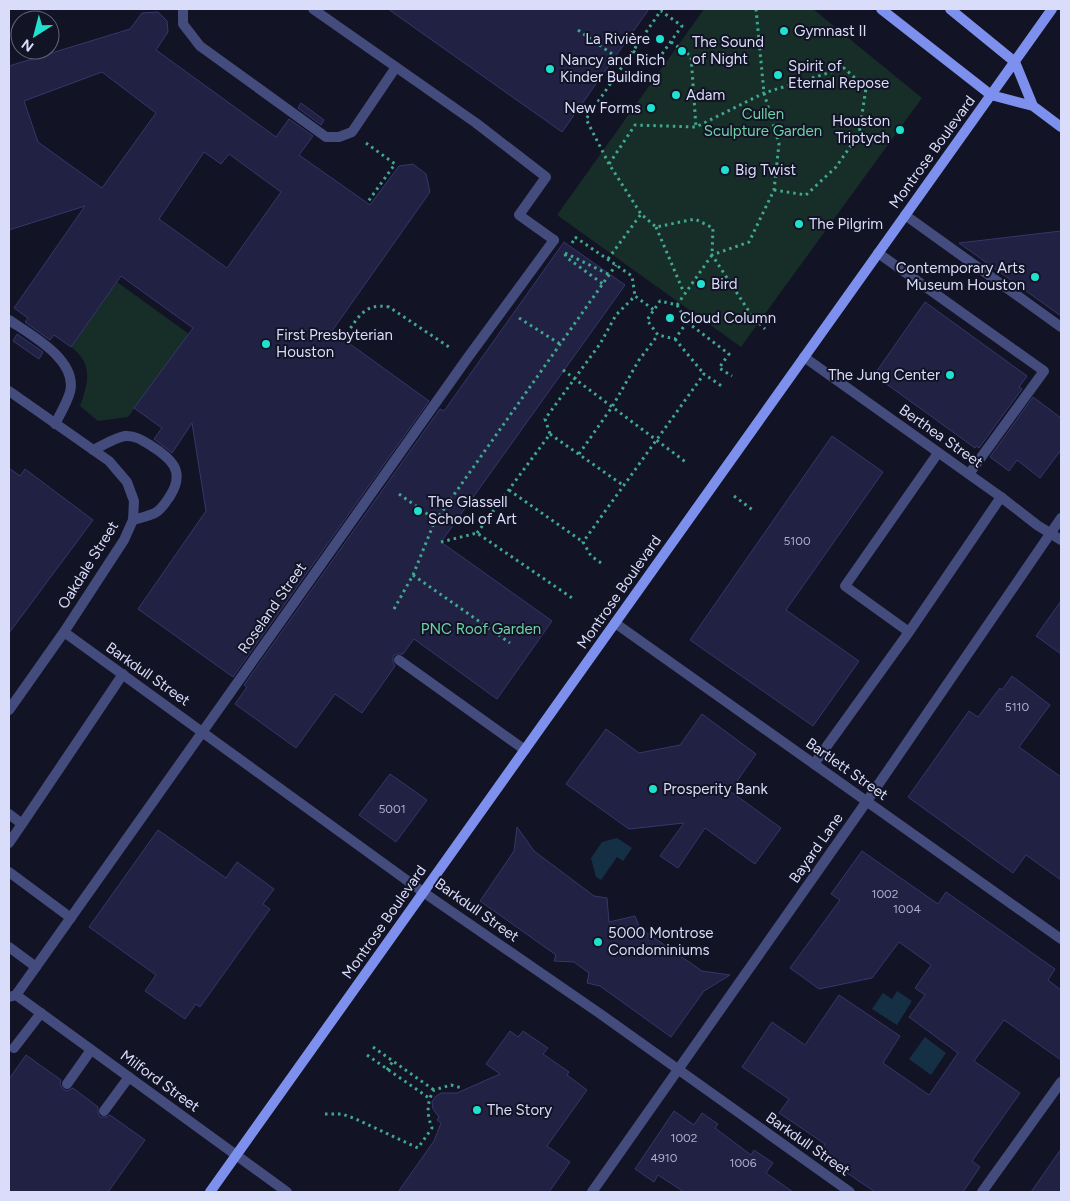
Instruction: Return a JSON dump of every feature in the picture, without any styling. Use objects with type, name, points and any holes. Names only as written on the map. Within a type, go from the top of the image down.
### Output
[{"type":"main road","points":[[881,9],[991,95],[1033,106],[1061,127]]},
{"type":"main road","points":[[950,9],[1015,62],[1033,106]]},
{"type":"main road","name":"Montrose Boulevard","points":[[210,1192],[1052,9]]},
{"type":"street","points":[[183,9],[183,24],[200,46],[326,136],[339,137],[352,132],[396,67]]},
{"type":"street","points":[[313,9],[476,124],[546,177],[519,215],[554,240]]},
{"type":"street","points":[[905,215],[1061,327]]},
{"type":"street","name":"Roseland Street","points":[[12,996],[36,967],[466,360],[554,240]]},
{"type":"street","points":[[878,253],[1044,371],[968,474]]},
{"type":"street","points":[[9,320],[57,355],[68,371],[70,391],[55,424]]},
{"type":"street","name":"Berthea Street","points":[[804,357],[1001,497],[1037,525],[1061,540]]},
{"type":"street","name":"Oakdale Street","points":[[9,391],[109,461],[127,482],[134,501],[133,520],[124,540],[64,632],[9,710]]},
{"type":"street","points":[[93,450],[124,436],[133,437],[155,448],[168,458],[175,467],[178,477],[175,488],[163,506],[154,513],[133,520]]},
{"type":"street","points":[[909,632],[845,586],[938,453]]},
{"type":"street","points":[[814,764],[909,632],[1001,497]]},
{"type":"street","name":"Bayard Lane","points":[[592,1192],[867,801],[1061,518]]},
{"type":"street","name":"Bartlett Street","points":[[615,623],[1061,939]]},
{"type":"street","name":"Barkdull Street","points":[[64,632],[423,892],[679,1070],[850,1192]]},
{"type":"street","points":[[399,660],[525,750]]},
{"type":"street","points":[[9,843],[123,674]]},
{"type":"street","points":[[9,814],[22,824]]},
{"type":"street","points":[[9,872],[70,918]]},
{"type":"street","points":[[9,947],[36,967]]},
{"type":"street","name":"Milford Street","points":[[12,996],[41,1013],[287,1192]]},
{"type":"street","points":[[14,1048],[41,1013]]},
{"type":"street","points":[[67,1084],[92,1050]]},
{"type":"street","points":[[104,1111],[129,1077]]},
{"type":"street","points":[[982,1192],[1061,1082]]},
{"type":"path","points":[[712,255],[749,242],[774,190],[779,144],[764,93],[756,9]]},
{"type":"path","points":[[633,51],[654,65],[682,26],[662,10],[633,51],[586,119],[609,164],[641,214],[656,227],[684,294]]},
{"type":"path","points":[[578,30],[625,63]]},
{"type":"path","points":[[671,42],[691,56],[696,127]]},
{"type":"path","points":[[609,164],[635,125],[696,127],[764,93],[844,68],[866,88],[858,134],[836,167],[806,195],[774,190]]},
{"type":"path","points":[[352,132],[394,164],[367,203]]},
{"type":"path","points":[[608,259],[641,214]]},
{"type":"path","points":[[656,227],[695,219],[713,228],[712,255],[677,305]]},
{"type":"path","points":[[554,240],[574,235],[632,276],[635,296],[654,310]]},
{"type":"path","points":[[603,284],[566,257],[565,253],[610,275]]},
{"type":"path","points":[[712,255],[752,316],[765,329]]},
{"type":"path","points":[[394,609],[413,575],[436,520],[616,265]]},
{"type":"path","points":[[624,486],[550,434],[545,419],[600,344],[616,316],[635,296]]},
{"type":"path","points":[[724,387],[704,374],[675,340],[658,335],[647,320],[660,301],[677,305],[687,322],[729,354],[719,368],[732,376]]},
{"type":"path","points":[[343,339],[361,314],[369,308],[378,305],[390,307],[452,349],[458,341]]},
{"type":"path","points":[[519,318],[560,344]]},
{"type":"path","points":[[675,340],[687,322]]},
{"type":"path","points":[[579,454],[612,407],[639,360],[658,335]]},
{"type":"path","points":[[563,370],[687,463]]},
{"type":"path","points":[[583,542],[704,374]]},
{"type":"path","points":[[441,542],[477,533],[550,434]]},
{"type":"path","points":[[509,490],[583,542],[591,556],[601,563]]},
{"type":"path","points":[[399,494],[436,520]]},
{"type":"path","points":[[734,496],[754,511]]},
{"type":"path","points":[[477,533],[575,600]]},
{"type":"path","points":[[413,575],[510,644]]},
{"type":"path","points":[[373,1047],[434,1090]]},
{"type":"path","points":[[367,1055],[429,1098]]},
{"type":"path","points":[[387,1070],[393,1061]]},
{"type":"path","points":[[406,1082],[411,1074]]},
{"type":"path","points":[[325,1114],[342,1114],[418,1148],[432,1128],[428,1118],[429,1098],[434,1090],[451,1085],[462,1088]]},
{"type":"green space","name":"Cullen Sculpture Garden","points":[[704,9],[813,9],[922,98],[741,347],[557,215]]},
{"type":"green space","points":[[117,282],[189,334],[128,417],[98,421],[80,406],[87,382],[86,367],[83,360],[71,347]]},
{"type":"water","points":[[617,838],[632,848],[623,861],[617,857],[601,880],[596,877],[591,858],[602,842]]},
{"type":"water","points":[[897,991],[912,1001],[897,1025],[872,1009],[883,993],[892,999]]},
{"type":"water","points":[[925,1037],[946,1053],[931,1075],[909,1059]]},
{"type":"building","name":"Nancy and Rich Kinder Building","points":[[388,9],[649,9],[562,132]]},
{"type":"building","name":"First Presbyterian Houston","points":[[158,12],[167,21],[168,32],[156,50],[276,137],[289,119],[313,136],[299,155],[370,205],[399,166],[413,164],[426,174],[430,192],[332,331],[429,401],[233,677],[138,609],[206,511],[192,423],[172,453],[154,439],[162,428],[134,408],[193,328],[121,276],[71,347],[54,335],[50,340],[25,322],[28,318],[14,308],[85,206],[9,230],[9,66],[29,60],[60,60],[60,50],[130,29],[142,13]],"holes":[[[102,72],[156,113],[102,188],[38,142],[24,101]],[[204,152],[221,164],[229,154],[281,192],[227,268],[159,219]]]},
{"type":"building","points":[[301,103],[324,120],[321,125],[298,108]]},
{"type":"building","name":"Contemporary Arts Museum Houston","points":[[1061,231],[1061,316],[959,243]]},
{"type":"building","name":"The Glassell School of Art","points":[[564,242],[625,285],[441,542],[552,621],[497,699],[414,639],[403,654],[393,656],[395,666],[362,713],[335,694],[296,748],[235,704],[247,687],[244,685],[440,409],[444,411]]},
{"type":"building","name":"The Jung Center","points":[[925,302],[1027,376],[1019,387],[1022,389],[979,448],[976,446],[975,448],[874,375]]},
{"type":"building","points":[[17,334],[43,352],[39,359],[13,341]]},
{"type":"building","points":[[1033,397],[1061,418],[1061,450],[1040,478],[1017,460],[1009,471],[990,457]]},
{"type":"building","points":[[832,436],[883,472],[786,610],[859,661],[813,726],[690,640]]},
{"type":"building","points":[[9,468],[20,476],[25,469],[93,520],[9,633]]},
{"type":"building","points":[[1061,601],[1061,654],[1036,636]]},
{"type":"building","points":[[1012,676],[1050,705],[1019,747],[1061,777],[1061,880],[1026,855],[1013,873],[908,797],[969,711],[978,717],[1000,688],[1002,690]]},
{"type":"building","points":[[702,714],[756,754],[730,791],[781,828],[755,864],[705,828],[678,868],[660,856],[684,823],[629,829],[566,784],[606,729],[639,753],[680,745]]},
{"type":"building","points":[[390,774],[427,800],[396,842],[359,815]]},
{"type":"building","name":"5000 Montrose Condominiums","points":[[517,827],[534,851],[594,896],[607,898],[609,922],[635,916],[640,928],[702,971],[730,975],[704,991],[671,1037],[600,986],[587,983],[589,973],[574,962],[554,961],[556,955],[480,901],[514,851]]},
{"type":"building","points":[[158,830],[226,878],[237,862],[274,889],[263,904],[270,909],[200,1007],[196,1004],[185,1019],[145,991],[156,975],[89,927]]},
{"type":"building","points":[[862,851],[938,904],[946,892],[1055,969],[1048,980],[1061,990],[1061,1060],[1004,1020],[974,1061],[1020,1093],[972,1161],[980,1167],[963,1192],[875,1192],[819,1154],[825,1144],[779,1113],[789,1099],[742,1067],[772,1022],[805,1045],[839,995],[900,1036],[883,1063],[929,1095],[958,1053],[909,1017],[925,995],[915,988],[931,965],[899,942],[872,978],[819,989],[790,968],[840,900],[831,894]]},
{"type":"building","name":"The Story","points":[[510,1031],[518,1037],[523,1031],[548,1048],[543,1054],[569,1072],[567,1075],[587,1090],[547,1146],[570,1162],[549,1192],[398,1192],[434,1141],[441,1123],[437,1120],[439,1117],[433,1109],[432,1102],[435,1097],[441,1093],[457,1093],[500,1074],[486,1064]]},
{"type":"building","points":[[26,1055],[61,1080],[60,1084],[63,1089],[67,1091],[73,1088],[98,1107],[100,1117],[110,1115],[145,1140],[108,1192],[9,1192],[9,1079]]},
{"type":"building","points":[[674,1111],[694,1125],[702,1113],[718,1124],[715,1128],[751,1155],[754,1150],[773,1163],[766,1173],[793,1192],[684,1192],[658,1175],[654,1182],[635,1169]]},
{"type":"building","points":[[1061,1149],[1061,1192],[1031,1192]]},
{"type":"place","name":"Gymnast II","points":[[784,31]]},
{"type":"place","name":"La Rivière","points":[[660,39]]},
{"type":"place","name":"The Sound of Night","points":[[682,51]]},
{"type":"place","name":"Nancy and Rich Kinder Building","points":[[550,69]]},
{"type":"place","name":"Spirit of Eternal Repose","points":[[778,75]]},
{"type":"place","name":"Adam","points":[[676,95]]},
{"type":"place","name":"New Forms","points":[[651,108]]},
{"type":"place","name":"Houston Triptych","points":[[900,130]]},
{"type":"place","name":"Big Twist","points":[[725,170]]},
{"type":"place","name":"The Pilgrim","points":[[799,224]]},
{"type":"place","name":"Contemporary Arts Museum Houston","points":[[1035,277]]},
{"type":"place","name":"Bird","points":[[701,284]]},
{"type":"place","name":"Cloud Column","points":[[670,318]]},
{"type":"place","name":"First Presbyterian Houston","points":[[266,344]]},
{"type":"place","name":"The Jung Center","points":[[950,375]]},
{"type":"place","name":"The Glassell School of Art","points":[[418,511]]},
{"type":"place","name":"Prosperity Bank","points":[[653,789]]},
{"type":"place","name":"5000 Montrose Condominiums","points":[[598,942]]},
{"type":"place","name":"The Story","points":[[477,1110]]},
{"type":"park label","name":"PNC Roof Garden","points":[[481,629]]}]
